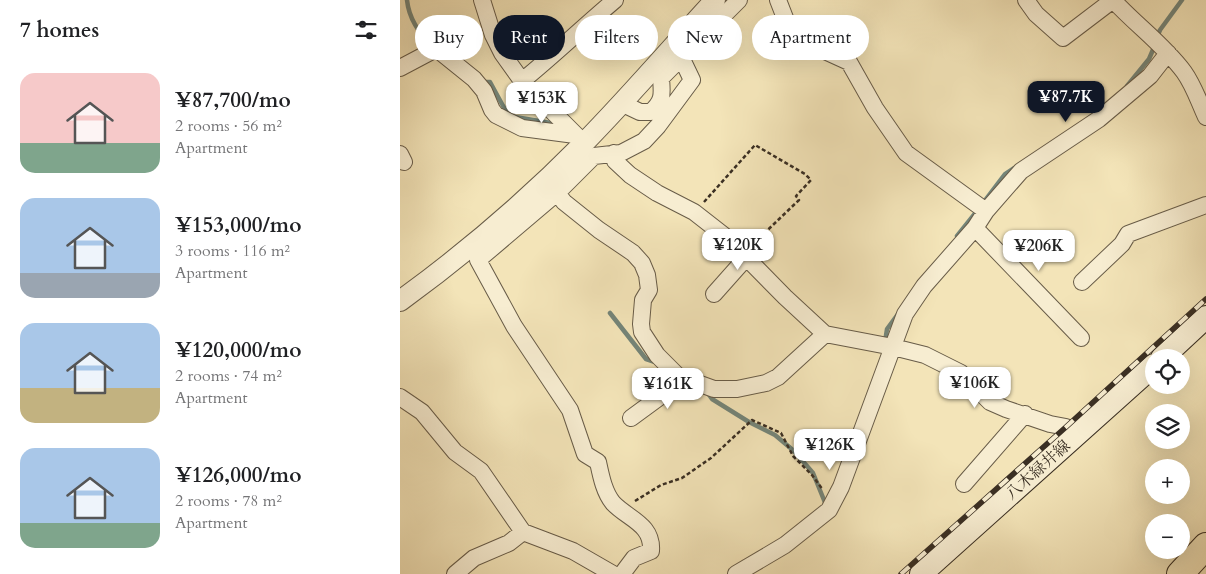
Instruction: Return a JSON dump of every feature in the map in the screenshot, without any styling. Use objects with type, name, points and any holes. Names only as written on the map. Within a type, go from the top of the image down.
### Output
[{"type":"highway","points":[[1180,574],[1206,546]]},
{"type":"main road","points":[[1172,349],[1206,318]]},
{"type":"main road","name":"八木緑井線","points":[[920,574],[1145,373]]},
{"type":"street","points":[[482,0],[493,35],[502,53],[522,81],[579,139]]},
{"type":"street","points":[[522,81],[553,56],[577,32],[615,0]]},
{"type":"street","points":[[400,301],[464,253],[502,220],[579,139],[621,103],[715,0]]},
{"type":"street","points":[[724,15],[739,0]]},
{"type":"street","points":[[778,0],[792,36],[849,62],[875,108],[906,153],[986,211]]},
{"type":"street","points":[[1026,0],[1036,14],[1063,38],[1114,0],[1168,53],[1185,73],[1194,88],[1206,117]]},
{"type":"street","points":[[400,68],[434,50],[438,50],[479,85],[496,115],[522,128],[579,139]]},
{"type":"street","points":[[736,574],[785,544],[829,510],[841,487],[905,314],[924,286],[975,228],[986,211],[1021,171],[1099,119],[1150,76],[1168,53]]},
{"type":"street","points":[[621,103],[640,112],[651,112],[662,99],[662,78],[678,60]]},
{"type":"street","points":[[622,574],[634,558],[651,550],[644,527],[613,503],[603,485],[598,462],[585,454],[570,410],[514,326],[478,260],[557,194],[594,156],[621,152],[644,141],[658,126],[692,80],[682,60]]},
{"type":"street","points":[[614,153],[615,161],[656,194],[694,212],[726,237],[785,297],[825,334],[926,355],[961,374],[990,402],[1050,424],[1066,427],[1076,436]]},
{"type":"street","points":[[557,194],[564,202],[599,230],[633,253],[642,263],[647,275],[649,290],[643,300],[642,332],[657,355],[678,376],[714,389],[736,389],[766,383],[778,377],[825,334]]},
{"type":"street","points":[[1082,282],[1122,244],[1128,234],[1206,205]]},
{"type":"street","points":[[975,228],[1081,338]]},
{"type":"street","points":[[714,294],[744,256]]},
{"type":"street","points":[[632,418],[661,396],[678,376]]},
{"type":"street","points":[[400,397],[422,412],[455,452],[481,471],[523,532],[573,551],[614,574]]},
{"type":"street","points":[[964,484],[1025,414]]},
{"type":"street","points":[[455,574],[474,558],[509,543],[523,532]]},
{"type":"path","points":[[694,212],[754,145],[805,174],[811,180],[796,196],[799,200],[744,256]]},
{"type":"path","points":[[622,510],[653,490],[682,478],[711,458],[752,420],[781,433],[793,456],[812,475],[824,492],[829,510]]},
{"type":"waterway","points":[[407,0],[410,14],[415,24]]},
{"type":"waterway","points":[[1157,37],[1182,0]]},
{"type":"waterway","points":[[1127,86],[1149,59],[1155,45]]},
{"type":"waterway","points":[[483,82],[490,82],[508,115]]},
{"type":"waterway","points":[[515,117],[557,124]]},
{"type":"waterway","points":[[983,203],[1005,174],[1014,168]]},
{"type":"waterway","points":[[957,236],[977,211]]},
{"type":"waterway","points":[[610,313],[646,359],[655,362]]},
{"type":"waterway","points":[[885,342],[887,329],[898,314]]},
{"type":"waterway","points":[[707,392],[712,399],[749,422],[775,435],[794,451],[813,473],[826,505]]},
{"type":"railway","points":[[901,574],[1206,299]]}]
